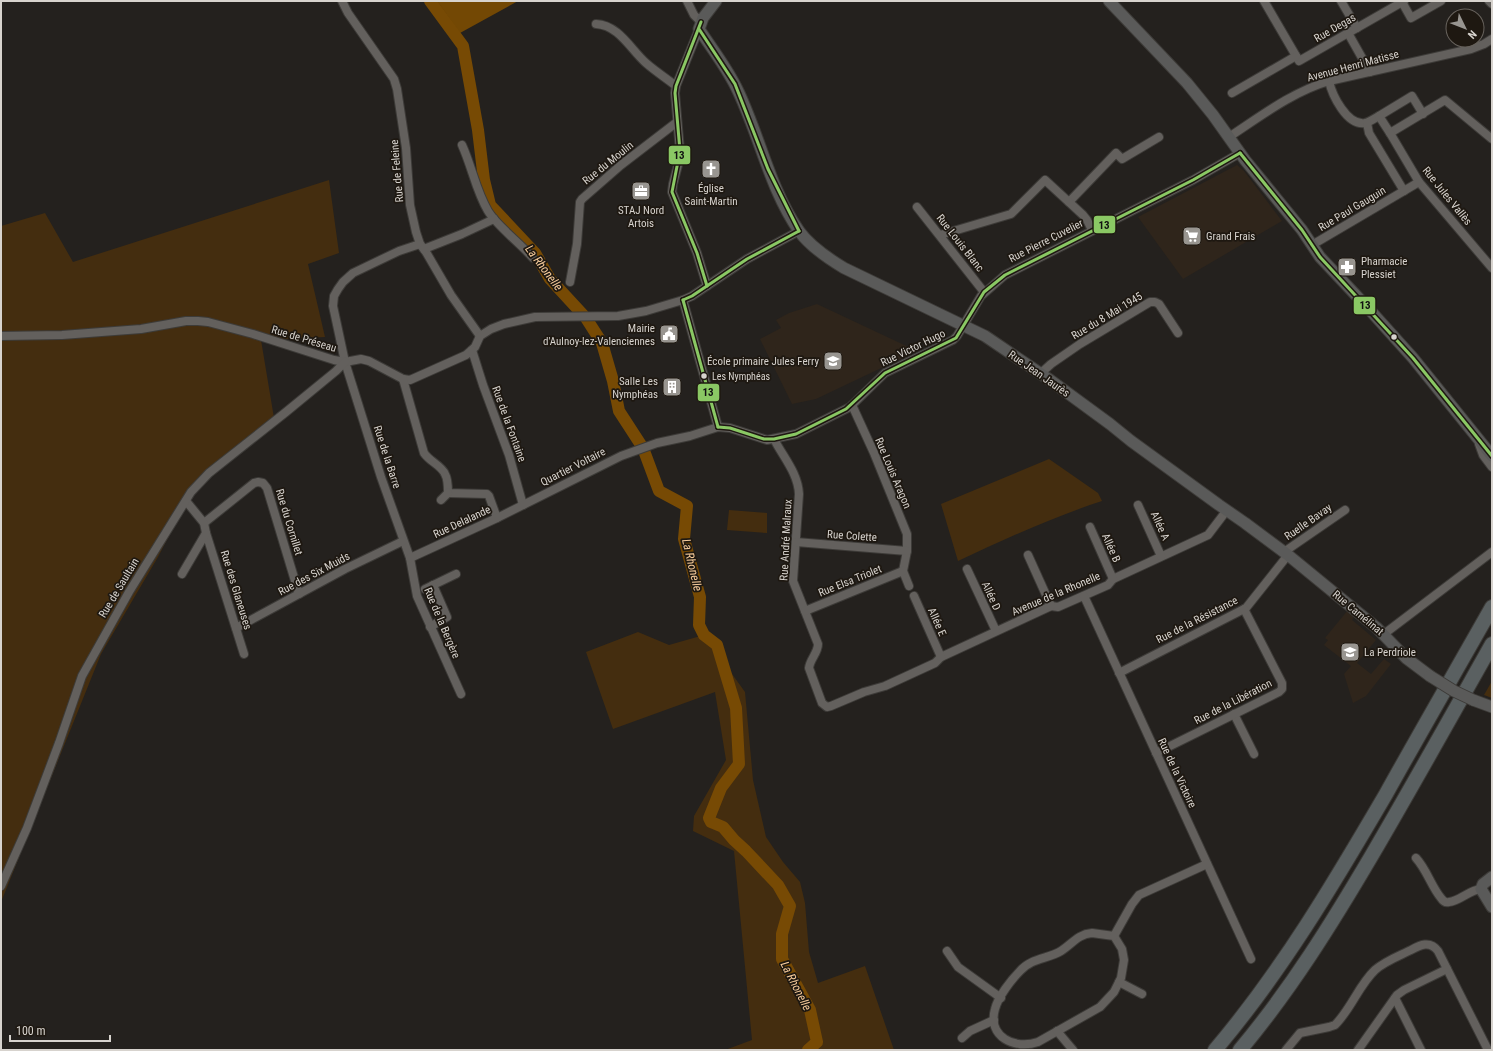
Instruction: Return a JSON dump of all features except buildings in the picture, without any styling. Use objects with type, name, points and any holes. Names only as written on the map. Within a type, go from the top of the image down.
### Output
[{"type":"highway","points":[[1215,1050],[1265,988],[1319,908],[1359,841],[1492,607]]},
{"type":"highway","points":[[1240,1050],[1299,973],[1335,917],[1395,816],[1492,644]]},
{"type":"street","name":"Rue de Feleine","points":[[342,1],[398,88],[406,148],[410,205],[416,232],[422,247],[451,295],[480,336]]},
{"type":"street","points":[[442,500],[448,493],[447,478],[443,470],[430,461],[424,453],[403,379],[412,380],[463,357],[472,350],[480,336],[495,327],[523,319],[541,317],[614,317],[636,314],[683,300],[692,296],[747,259],[799,231],[768,169],[735,84],[700,26],[687,1]]},
{"type":"street","points":[[707,286],[697,253],[672,192],[679,155],[676,86],[700,26],[716,1]]},
{"type":"street","points":[[1109,1],[1182,77],[1329,267],[1412,358],[1492,456]]},
{"type":"street","points":[[1264,1],[1297,59]]},
{"type":"street","points":[[1341,1],[1357,28]]},
{"type":"street","name":"Rue Degas","points":[[1232,93],[1348,33],[1403,2],[1412,18],[1441,1]]},
{"type":"street","points":[[1489,1],[1492,4]]},
{"type":"street","points":[[596,24],[617,32],[645,62],[676,86]]},
{"type":"street","points":[[1348,33],[1370,72]]},
{"type":"street","name":"Avenue Henri Matisse","points":[[1229,137],[1298,93],[1329,81],[1471,49],[1492,39]]},
{"type":"street","points":[[1329,81],[1332,92],[1346,115],[1354,121],[1367,123],[1412,96],[1423,114]]},
{"type":"street","points":[[1390,133],[1446,100],[1492,139]]},
{"type":"street","name":"Rue Jules Vallès","points":[[1379,116],[1419,182],[1492,268]]},
{"type":"street","name":"Rue du Moulin","points":[[570,282],[577,244],[581,201],[618,167],[677,122]]},
{"type":"street","name":"Rue Paul Gauguin","points":[[1367,123],[1369,132],[1404,191]]},
{"type":"street","points":[[1069,202],[1116,153],[1122,159],[1159,137]]},
{"type":"street","points":[[462,145],[478,190],[487,210],[533,258]]},
{"type":"street","name":"Rue Pierre Cuvelier","points":[[964,325],[976,302],[984,292],[996,281],[1010,272],[1193,180],[1240,153]]},
{"type":"street","points":[[940,235],[1011,214],[1045,180],[1087,220],[1092,230]]},
{"type":"street","name":"Rue Paul Gauguin","points":[[1312,245],[1419,182]]},
{"type":"street","name":"Rue Louis Blanc","points":[[917,207],[984,292]]},
{"type":"street","points":[[345,362],[334,309],[334,299],[343,282],[353,273],[399,251],[422,247],[462,234],[494,219]]},
{"type":"street","name":"Rue Jean Jaurès","points":[[799,231],[826,255],[844,268],[990,338],[1110,424],[1131,442],[1266,538]]},
{"type":"street","points":[[683,300],[718,427]]},
{"type":"street","name":"Rue du 8 Mai 1945","points":[[1040,374],[1051,364],[1080,344],[1150,302],[1156,302],[1159,304],[1178,333]]},
{"type":"street","name":"Rue de Préseau","points":[[1,336],[62,335],[141,329],[186,321],[208,322],[253,334],[329,359],[345,362],[361,359],[369,361],[403,379]]},
{"type":"street","name":"Rue Victor Hugo","points":[[649,446],[690,436],[718,427],[730,428],[764,439],[774,439],[796,434],[852,405],[885,373],[953,340],[964,325]]},
{"type":"street","name":"Rue de la Fontaine","points":[[472,350],[509,455],[523,505]]},
{"type":"street","name":"Rue de Saultain","points":[[1,886],[34,809],[82,676],[129,592],[186,501],[194,489],[209,473],[292,408],[336,372],[345,362]]},
{"type":"street","name":"Rue de la Barre","points":[[345,362],[381,477],[410,558]]},
{"type":"street","name":"Rue Louis Aragon","points":[[852,405],[874,453],[908,536],[907,551]]},
{"type":"street","name":"Rue André Malraux","points":[[774,439],[789,464],[798,486],[799,494],[793,581],[818,644]]},
{"type":"street","points":[[1477,439],[1483,454],[1492,467]]},
{"type":"street","name":"Quartier Voltaire","points":[[523,505],[612,460],[649,446]]},
{"type":"street","name":"Rue du Cornillet","points":[[204,523],[254,483],[261,482],[264,484],[267,488],[299,594]]},
{"type":"street","points":[[448,493],[487,494],[497,518]]},
{"type":"street","points":[[186,501],[204,523]]},
{"type":"street","name":"Rue Delalande","points":[[410,558],[523,505]]},
{"type":"street","name":"Allée A","points":[[1138,505],[1161,556]]},
{"type":"street","name":"Avenue de la Rhonelle","points":[[818,644],[817,651],[810,662],[809,668],[822,703],[827,707],[867,690],[882,687],[935,663],[941,657],[1051,606],[1058,607],[1108,585],[1113,579],[1208,535],[1227,510]]},
{"type":"street","name":"Ruelle Bavay","points":[[1286,553],[1345,510]]},
{"type":"street","name":"Rue des Glaneuses","points":[[204,523],[244,654]]},
{"type":"street","name":"Allée B","points":[[1090,527],[1113,579]]},
{"type":"street","points":[[182,574],[206,533]]},
{"type":"street","name":"Rue Camélinat","points":[[1266,538],[1384,634],[1406,658],[1430,676],[1454,691],[1492,707]]},
{"type":"street","name":"Rue des Six Muids","points":[[236,628],[345,569],[403,541]]},
{"type":"street","name":"Rue Colette","points":[[796,542],[907,551]]},
{"type":"street","points":[[907,551],[903,571],[909,586]]},
{"type":"street","points":[[1384,634],[1492,552]]},
{"type":"street","name":"Rue de la Résistance","points":[[1119,673],[1244,609],[1248,606],[1286,553]]},
{"type":"street","points":[[1028,554],[1051,606]]},
{"type":"street","name":"Rue de la Bergère","points":[[410,558],[416,592],[430,627],[461,694]]},
{"type":"street","name":"Allée D","points":[[967,569],[996,632]]},
{"type":"street","name":"Rue Elsa Triolet","points":[[805,611],[903,571]]},
{"type":"street","points":[[425,589],[456,574]]},
{"type":"street","points":[[430,627],[447,617],[433,585]]},
{"type":"street","name":"Allée E","points":[[914,596],[941,657]]},
{"type":"street","name":"Rue de la Victoire","points":[[1084,596],[1251,959]]},
{"type":"street","name":"Rue de la Libération","points":[[1156,753],[1279,692],[1282,687],[1244,609]]},
{"type":"street","points":[[1234,714],[1254,754]]},
{"type":"street","points":[[1416,858],[1425,869],[1440,898],[1445,902],[1451,902],[1474,890],[1481,889]]},
{"type":"street","points":[[1114,936],[1132,904],[1139,895],[1207,864]]},
{"type":"street","points":[[1481,889],[1483,884],[1492,877]]},
{"type":"street","points":[[1481,889],[1492,907]]},
{"type":"street","points":[[1095,933],[1114,936],[1122,949],[1124,960],[1123,970],[1119,982],[1112,995],[1103,1004],[1035,1043],[1018,1045],[1011,1043],[1000,1035],[997,1029],[994,1020],[995,1010],[1019,971],[1032,961],[1059,952],[1077,937],[1095,933]]},
{"type":"street","points":[[1286,1050],[1300,1033],[1335,1025],[1375,970],[1384,964],[1427,944],[1435,947],[1488,1050]]},
{"type":"street","points":[[947,951],[961,969],[1001,998]]},
{"type":"street","points":[[1358,1050],[1395,998],[1404,990],[1447,969]]},
{"type":"street","points":[[1119,982],[1142,994]]},
{"type":"street","points":[[1395,998],[1421,1050]]},
{"type":"street","points":[[962,1038],[970,1031],[994,1020]]},
{"type":"street","points":[[1057,1031],[1073,1050]]},
{"type":"shaded area","points":[[437,1],[518,1],[460,33]]},
{"type":"shaded area","points":[[1237,165],[1244,171],[1282,221],[1183,279],[1138,217]]},
{"type":"shaded area","points":[[329,180],[339,253],[308,264],[325,337],[261,340],[274,418],[198,480],[158,557],[101,654],[1,902],[1,226],[45,213],[73,262]]},
{"type":"shaded area","name":"École primaire Jules Ferry","points":[[817,304],[917,351],[816,399],[792,404],[760,339],[781,328],[776,320],[789,313]]},
{"type":"shaded area","points":[[1049,459],[1098,493],[1102,501],[1047,521],[958,561],[941,504]]},
{"type":"shaded area","points":[[729,510],[767,513],[767,533],[727,530]]},
{"type":"shaded area","name":"La Perdriole","points":[[1348,610],[1355,615],[1352,620],[1376,640],[1357,663],[1371,674],[1384,659],[1391,664],[1366,696],[1353,703],[1344,674],[1351,666],[1324,645],[1328,640],[1325,638]]},
{"type":"shaded area","points":[[638,632],[669,645],[704,635],[745,692],[753,780],[766,837],[783,862],[800,882],[805,903],[809,952],[818,983],[865,966],[894,1050],[725,1050],[752,1040],[734,851],[693,831],[694,816],[726,760],[715,692],[613,729],[586,652]]},
{"type":"shaded area","points":[[1492,681],[1492,698],[1484,695]]},
{"type":"waterway","name":"La Rhonelle","points":[[430,1],[463,46],[478,130],[484,180],[490,205],[535,253],[550,279],[586,318],[602,343],[613,381],[619,411],[643,448],[659,491],[687,506],[684,539],[700,597],[699,625],[704,635],[717,645],[736,708],[739,764],[721,788],[709,818],[711,822],[723,827],[778,885],[790,906],[782,934],[782,959],[810,1010],[817,1042],[808,1050]]},
{"type":"transit line","name":"13","points":[[701,22],[676,86],[675,93],[680,151],[672,192],[697,253],[707,286]]},
{"type":"transit line","name":"13","points":[[699,29],[735,84],[768,169],[799,231]]},
{"type":"transit line","name":"13","points":[[1240,153],[1302,230],[1320,257],[1413,358],[1492,456]]},
{"type":"transit line","name":"13","points":[[718,427],[730,428],[764,439],[774,439],[796,434],[846,409],[885,373],[956,338],[984,292],[1005,275],[1193,180],[1240,153]]},
{"type":"transit line","name":"13","points":[[683,300],[692,296],[747,259],[799,231]]},
{"type":"transit line","name":"13","points":[[683,300],[718,427]]},
{"type":"place","name":"Église Saint-Martin","points":[[711,169]]},
{"type":"place","name":"STAJ Nord Artois","points":[[641,191]]},
{"type":"place","name":"Grand Frais","points":[[1192,236]]},
{"type":"place","name":"Pharmacie Plessiet","points":[[1347,267]]},
{"type":"place","name":"Mairie d'Aulnoy-lez-Valenciennes","points":[[669,334]]},
{"type":"place","name":"École primaire Jules Ferry","points":[[833,361]]},
{"type":"place","name":"Les Nymphéas","points":[[704,376]]},
{"type":"place","name":"Salle Les Nymphéas","points":[[672,387]]},
{"type":"place","name":"La Perdriole","points":[[1350,652]]}]
